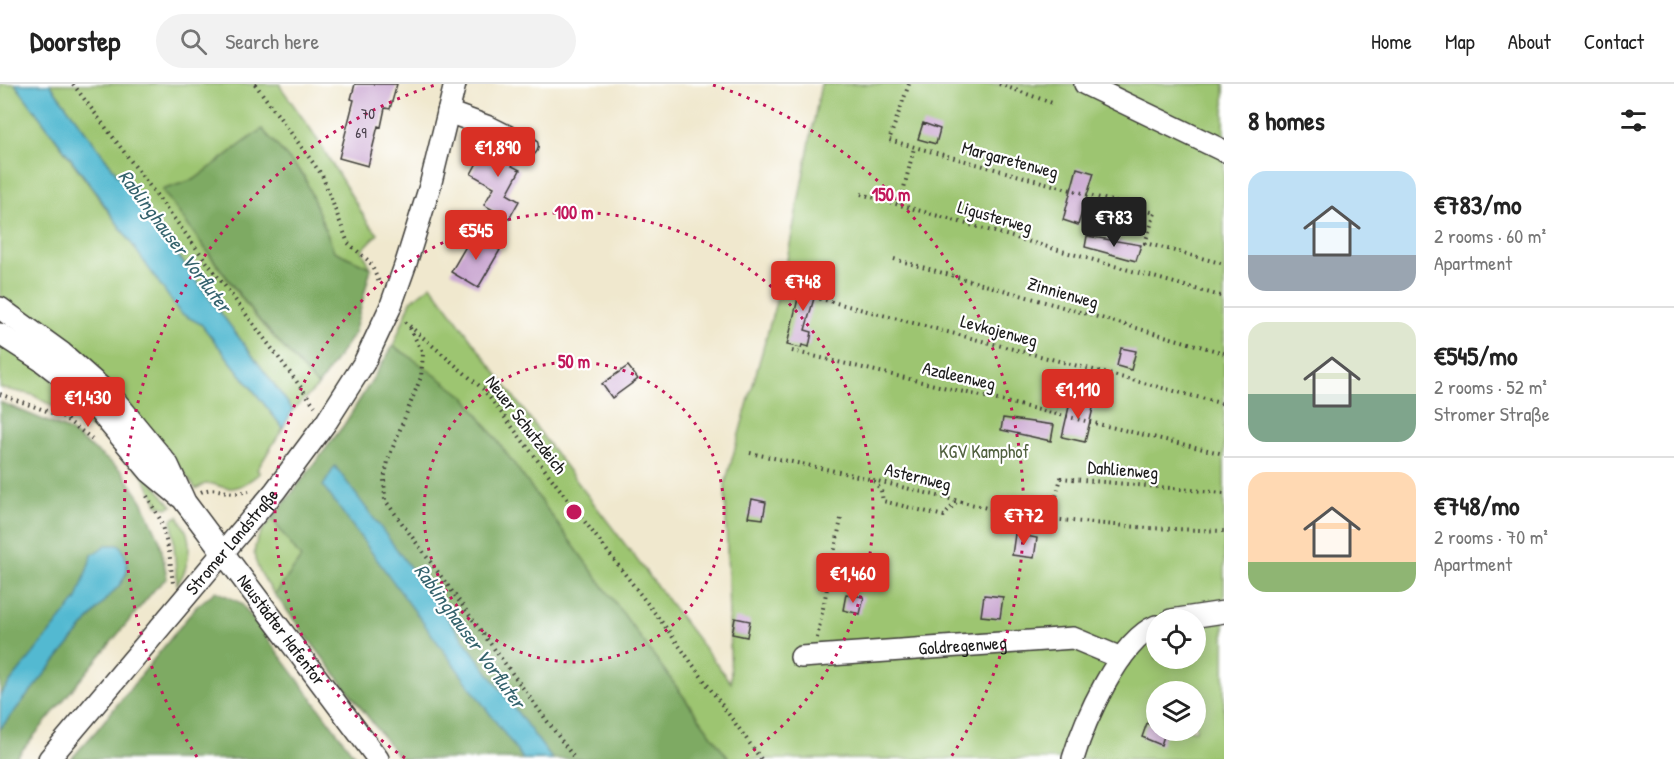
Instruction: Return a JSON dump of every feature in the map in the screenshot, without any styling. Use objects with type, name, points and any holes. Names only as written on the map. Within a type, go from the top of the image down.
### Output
[{"type":"street","name":"Stromer Landstraße","points":[[49,759],[275,491],[327,421],[364,363],[390,308],[406,263],[430,186],[455,84]]},
{"type":"street","points":[[1085,84],[1224,151]]},
{"type":"street","points":[[448,112],[489,126],[527,146]]},
{"type":"street","name":"Neustädter Hafentor","points":[[0,308],[62,353],[113,398],[168,465],[185,502],[378,759]]},
{"type":"street","name":"Neustädter Hafentor","points":[[0,334],[68,381],[99,411],[150,472],[185,502]]},
{"type":"street","points":[[1206,615],[1224,612]]},
{"type":"street","points":[[1073,759],[1078,741],[1101,689],[1121,658],[1146,631]]},
{"type":"street","name":"Goldregenweg","points":[[807,657],[1073,638],[1121,658]]},
{"type":"path","points":[[73,84],[327,421]]},
{"type":"path","name":"Neuer Schutzdeich","points":[[255,84],[322,176],[348,243],[370,262],[390,308],[483,389],[667,629],[761,759]]},
{"type":"path","name":"Margaretenweg","points":[[909,84],[889,141],[1155,213],[1145,243],[1224,264]]},
{"type":"path","points":[[999,84],[1052,103]]},
{"type":"path","points":[[900,204],[914,148]]},
{"type":"path","name":"Ligusterweg","points":[[861,194],[1224,297]]},
{"type":"path","name":"Zinnienweg","points":[[894,259],[1224,353]]},
{"type":"path","name":"Levkojenweg","points":[[802,294],[1224,404]]},
{"type":"path","points":[[410,326],[423,354],[421,376],[389,457],[384,479],[385,500],[575,759]]},
{"type":"path","name":"Azaleenweg","points":[[792,351],[1224,454]]},
{"type":"path","points":[[0,394],[63,417],[99,443]]},
{"type":"path","name":"Asternweg","points":[[750,453],[991,509],[1050,519],[1148,528],[1224,531]]},
{"type":"path","name":"Dahlienweg","points":[[1050,519],[1061,478],[1224,493]]},
{"type":"path","points":[[874,480],[882,490],[883,501],[893,504],[944,516],[957,501]]},
{"type":"path","points":[[142,488],[160,519],[169,551],[175,609]]},
{"type":"path","points":[[160,519],[203,490],[218,489],[235,493],[275,491]]},
{"type":"path","points":[[807,657],[841,519]]},
{"type":"green space","points":[[0,84],[15,84],[180,313],[201,324],[283,428],[257,470],[260,473],[245,484],[224,488],[210,483],[196,489],[155,434],[89,365],[0,295]]},
{"type":"green space","points":[[50,84],[281,84],[280,86],[312,131],[368,223],[378,234],[362,250],[371,268],[334,251],[304,176],[262,129],[195,179],[162,190],[253,314],[318,386],[293,410]]},
{"type":"green space","name":"KGV Kamphof","points":[[821,84],[1224,84],[1224,759],[729,759],[466,398],[393,346],[411,301],[431,285],[553,450],[731,683],[725,484],[785,270]]},
{"type":"green space","points":[[262,129],[304,176],[334,251],[371,268],[354,334],[318,386],[254,314],[162,190],[195,179]]},
{"type":"green space","points":[[0,340],[26,357],[102,422],[172,506],[166,508],[157,505],[141,473],[103,435],[33,395],[0,388]]},
{"type":"green space","points":[[393,346],[466,398],[729,759],[400,759],[275,595],[301,558],[272,519],[344,425]]},
{"type":"green space","points":[[0,402],[68,430],[122,471],[142,501],[160,541],[167,578],[155,589],[15,759],[0,759],[0,729],[119,586],[128,572],[92,555],[78,599],[0,695]]},
{"type":"green space","points":[[178,516],[187,533],[189,553],[186,567],[177,584],[172,519]]},
{"type":"green space","points":[[272,519],[301,558],[275,595],[257,566],[255,557],[257,539]]},
{"type":"green space","points":[[216,591],[241,603],[357,759],[71,759],[196,607]]},
{"type":"water","points":[[15,84],[50,84],[293,410],[283,428],[201,324],[180,313],[92,187]]},
{"type":"water","points":[[335,466],[552,759],[523,759],[323,486]]},
{"type":"water","points":[[106,545],[120,545],[127,562],[126,575],[0,729],[0,695],[77,599],[92,555]]},
{"type":"building","points":[[355,84],[397,84],[390,109],[385,108],[381,127],[378,126],[368,166],[339,158],[354,100],[351,99]]},
{"type":"building","points":[[923,123],[940,129],[936,144],[918,139]]},
{"type":"building","points":[[489,141],[518,156],[512,166],[520,170],[507,194],[519,201],[509,219],[484,205],[494,187],[471,174]]},
{"type":"building","points":[[1077,168],[1094,173],[1078,225],[1063,220]]},
{"type":"building","points":[[473,234],[500,250],[478,288],[451,272]]},
{"type":"building","points":[[1087,236],[1141,245],[1136,261],[1085,247]]},
{"type":"building","points":[[804,273],[820,277],[805,330],[812,332],[809,347],[802,345],[801,348],[787,345]]},
{"type":"building","points":[[1121,348],[1136,351],[1131,370],[1117,366]]},
{"type":"building","points":[[628,366],[638,379],[612,398],[602,384]]},
{"type":"building","points":[[1071,398],[1094,404],[1085,442],[1062,437]]},
{"type":"building","points":[[1003,418],[1054,425],[1051,441],[1001,430]]},
{"type":"building","points":[[752,499],[766,502],[763,519],[748,517]]},
{"type":"building","points":[[1015,534],[1037,538],[1034,558],[1012,555]]},
{"type":"building","points":[[846,594],[864,597],[860,614],[843,610]]},
{"type":"building","points":[[984,595],[1003,597],[1000,618],[981,616]]},
{"type":"building","points":[[735,618],[750,621],[747,637],[732,634]]},
{"type":"building","points":[[1146,726],[1146,739],[1142,737]]},
{"type":"water label","name":"Rablinghauser Vorfluter","points":[[175,241]]},
{"type":"water label","name":"Rablinghauser Vorfluter","points":[[470,636]]}]
